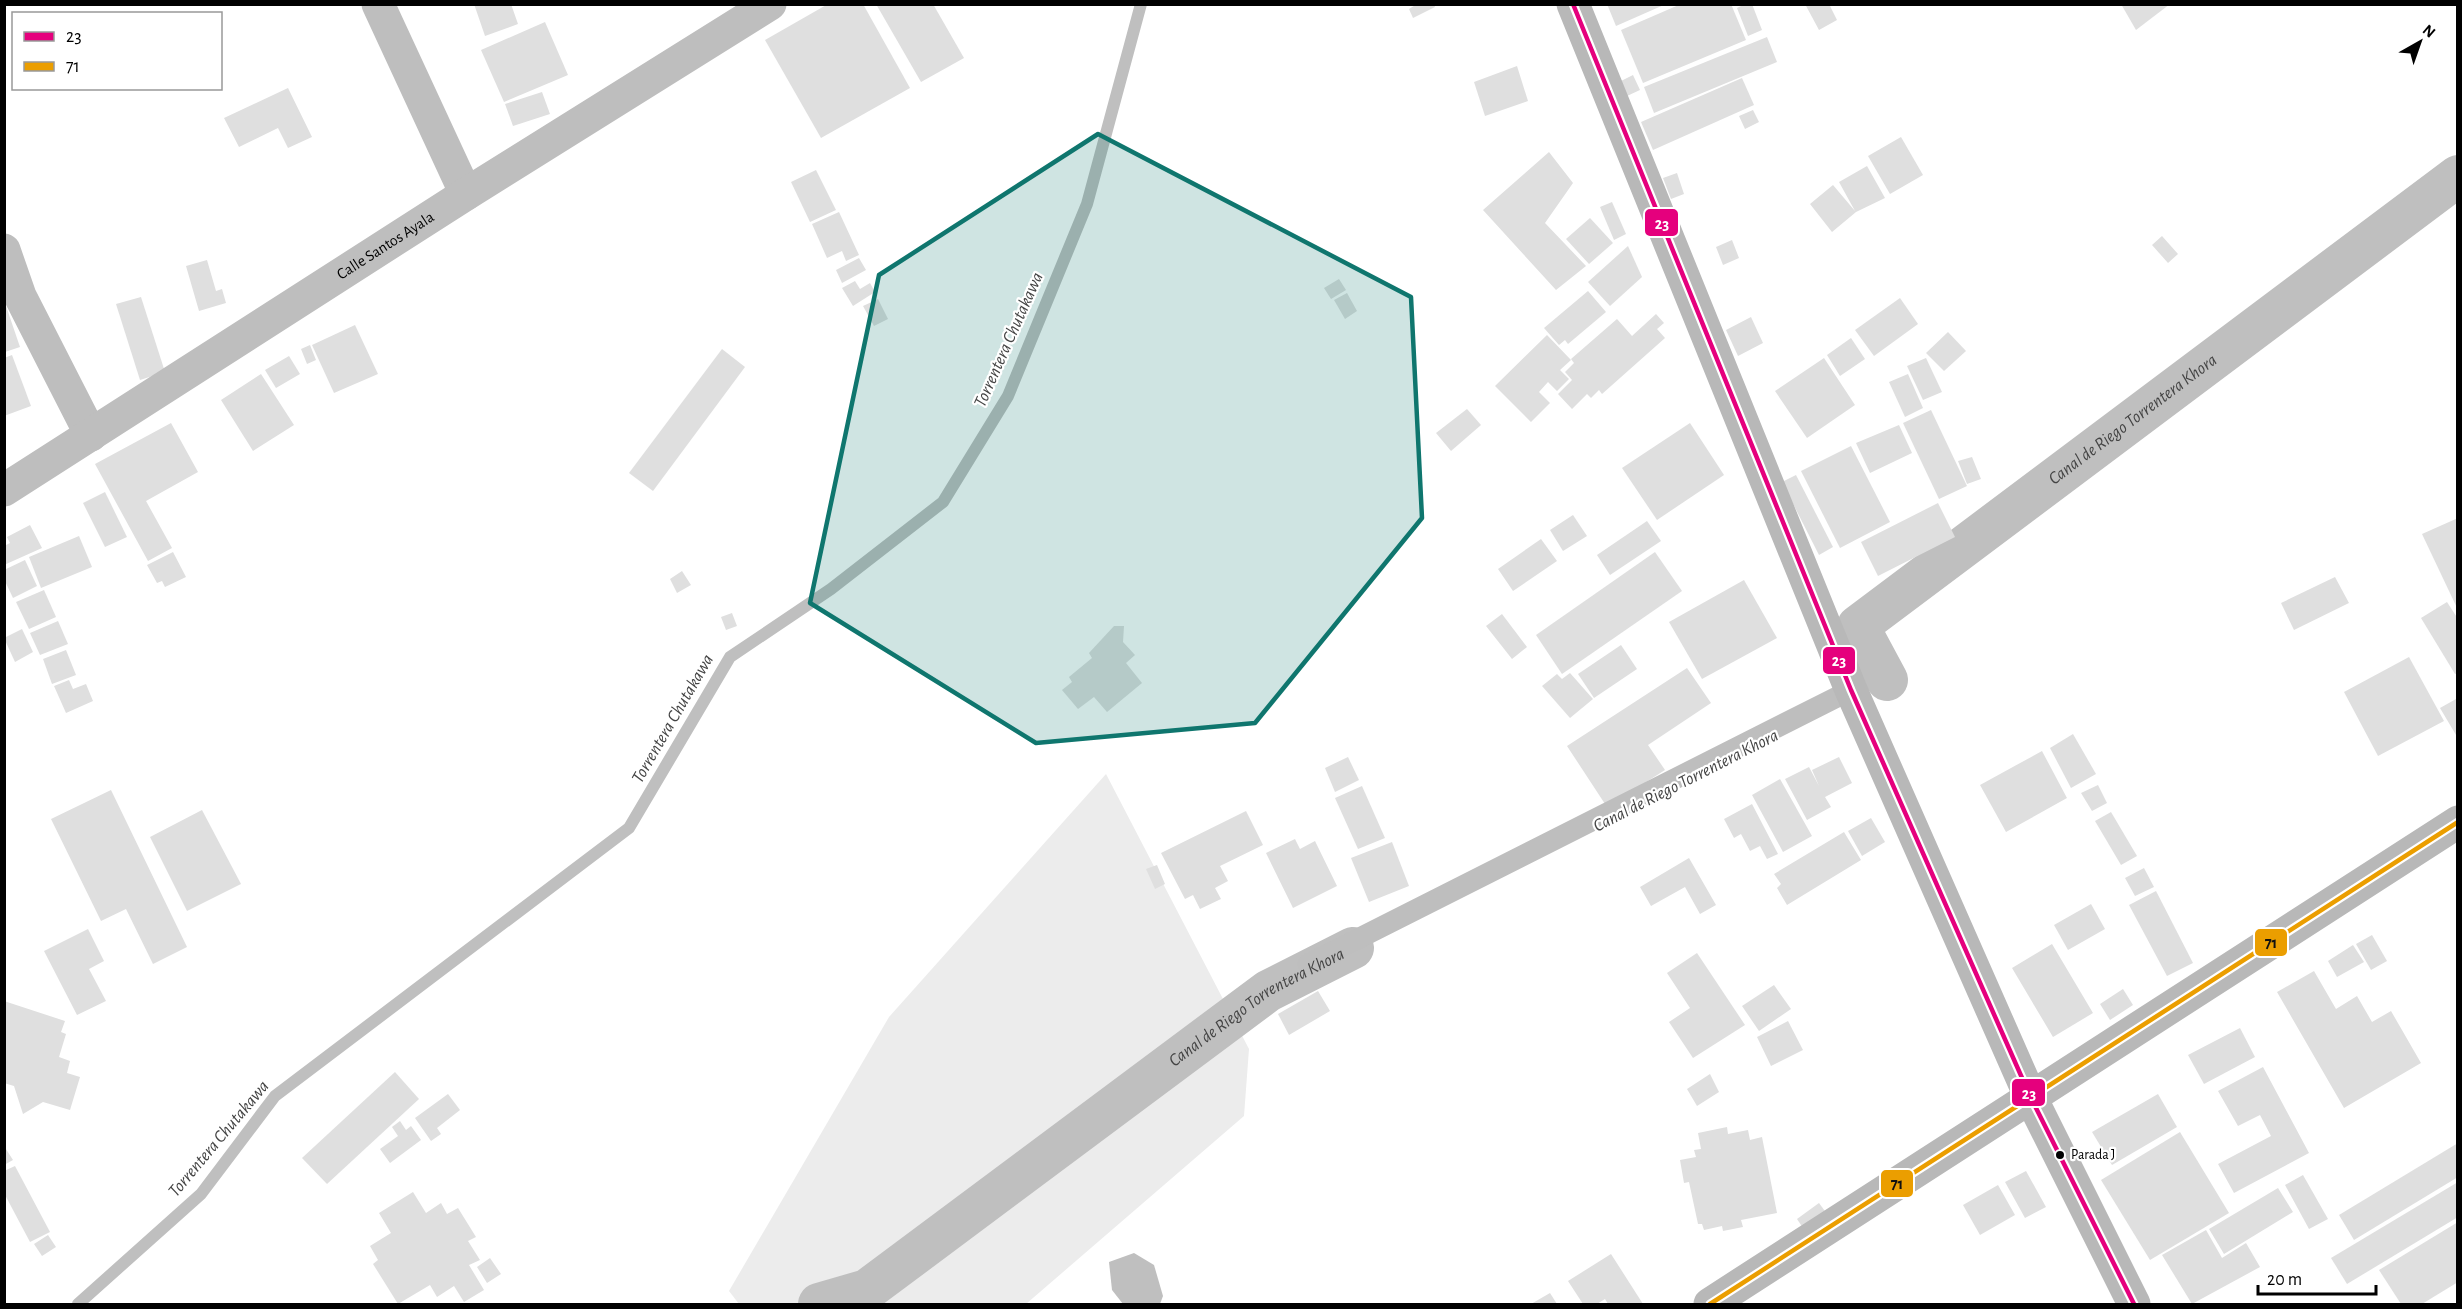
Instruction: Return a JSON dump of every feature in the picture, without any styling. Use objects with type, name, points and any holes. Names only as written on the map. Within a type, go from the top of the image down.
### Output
[{"type":"street","points":[[378,4],[466,194]]},
{"type":"street","points":[[1573,4],[1851,690],[2030,1096],[2134,1305]]},
{"type":"street","name":"Calle Santos Ayala","points":[[4,490],[751,9]]},
{"type":"street","points":[[4,250],[20,296],[91,435]]},
{"type":"street","points":[[1710,1305],[2457,822]]},
{"type":"lane","points":[[1308,964],[1851,690]]},
{"type":"highlighted area","points":[[1098,134],[1411,297],[1422,518],[1255,723],[1036,743],[810,603],[879,275]]},
{"type":"shaded area","points":[[1106,774],[1249,1049],[1244,1116],[1026,1304],[739,1304],[729,1291],[889,1017]]},
{"type":"shaded area","points":[[1134,1253],[1154,1265],[1163,1296],[1160,1304],[1123,1304],[1112,1290],[1109,1262]]},
{"type":"building","points":[[474,4],[511,4],[518,24],[485,36]]},
{"type":"building","points":[[828,4],[863,4],[910,88],[821,138],[765,40]]},
{"type":"building","points":[[876,4],[933,4],[964,58],[921,82]]},
{"type":"building","points":[[1417,4],[1434,4],[1435,7],[1413,18],[1409,9]]},
{"type":"building","points":[[1607,4],[1666,4],[1616,26]]},
{"type":"building","points":[[1681,4],[1731,4],[1746,40],[1643,83],[1621,30]]},
{"type":"building","points":[[1745,4],[1752,4],[1762,30],[1748,36],[1737,8]]},
{"type":"building","points":[[1805,4],[1829,4],[1837,20],[1819,30]]},
{"type":"building","points":[[2121,4],[2170,4],[2136,30]]},
{"type":"building","points":[[545,22],[568,75],[504,102],[481,50]]},
{"type":"building","points":[[1767,37],[1777,62],[1654,113],[1644,87]]},
{"type":"building","points":[[1517,66],[1528,101],[1485,116],[1474,82]]},
{"type":"building","points":[[1633,75],[1640,90],[1627,96],[1621,81]]},
{"type":"building","points":[[1742,78],[1754,105],[1653,150],[1641,122]]},
{"type":"building","points":[[288,88],[312,137],[288,148],[278,128],[239,147],[224,118]]},
{"type":"building","points":[[542,92],[550,114],[513,126],[505,104]]},
{"type":"building","points":[[1753,110],[1759,122],[1745,129],[1739,116]]},
{"type":"building","points":[[1901,137],[1923,175],[1890,194],[1868,156]]},
{"type":"building","points":[[1549,152],[1573,183],[1545,223],[1586,266],[1556,290],[1483,210]]},
{"type":"building","points":[[1867,166],[1885,198],[1856,212],[1832,232],[1810,204],[1833,185],[1855,211],[1839,182]]},
{"type":"building","points":[[816,170],[836,210],[810,222],[791,182]]},
{"type":"building","points":[[1677,173],[1684,194],[1671,199],[1663,178]]},
{"type":"building","points":[[1612,202],[1626,234],[1614,240],[1600,207]]},
{"type":"building","points":[[839,212],[859,255],[846,261],[842,251],[827,258],[812,224]]},
{"type":"building","points":[[1590,218],[1613,243],[1589,264],[1566,239]]},
{"type":"building","points":[[2162,236],[2178,254],[2168,263],[2152,245]]},
{"type":"building","points":[[1732,240],[1739,258],[1723,265],[1716,247]]},
{"type":"building","points":[[1628,246],[1642,277],[1610,306],[1588,282]]},
{"type":"building","points":[[859,258],[866,270],[842,283],[836,270]]},
{"type":"building","points":[[207,260],[216,291],[222,289],[226,303],[199,311],[186,266]]},
{"type":"building","points":[[1339,279],[1346,290],[1331,299],[1324,288]]},
{"type":"building","points":[[855,281],[860,289],[870,283],[875,292],[853,306],[842,288]]},
{"type":"building","points":[[1588,291],[1606,312],[1568,344],[1565,340],[1559,345],[1544,328]]},
{"type":"building","points":[[1347,293],[1357,311],[1345,319],[1334,300]]},
{"type":"building","points":[[141,297],[165,372],[140,380],[116,304]]},
{"type":"building","points":[[1900,298],[1918,324],[1874,356],[1855,330]]},
{"type":"building","points":[[878,299],[888,319],[874,326],[863,306]]},
{"type":"building","points":[[5,303],[20,347],[5,352]]},
{"type":"building","points":[[1656,314],[1664,323],[1657,329],[1665,338],[1602,394],[1599,390],[1591,398],[1587,394],[1572,409],[1558,394],[1572,380],[1565,372],[1574,363],[1571,359],[1617,319],[1632,336]]},
{"type":"building","points":[[1751,317],[1763,343],[1738,356],[1726,330]]},
{"type":"building","points":[[355,325],[378,374],[334,393],[312,345]]},
{"type":"building","points":[[1948,332],[1966,351],[1944,371],[1926,353]]},
{"type":"building","points":[[1547,335],[1571,360],[1560,370],[1569,379],[1557,391],[1548,382],[1539,392],[1550,403],[1531,422],[1495,386]]},
{"type":"building","points":[[1851,338],[1865,359],[1840,376],[1827,355]]},
{"type":"building","points":[[310,345],[316,360],[307,364],[301,349]]},
{"type":"building","points":[[722,349],[745,367],[653,491],[629,473]]},
{"type":"building","points":[[12,355],[31,406],[4,416],[4,358]]},
{"type":"building","points":[[289,356],[300,374],[276,388],[265,370]]},
{"type":"building","points":[[1824,358],[1855,405],[1807,438],[1775,391]]},
{"type":"building","points":[[1926,358],[1942,392],[1923,400],[1907,366]]},
{"type":"building","points":[[261,374],[294,425],[253,451],[221,400]]},
{"type":"building","points":[[1908,374],[1923,408],[1905,417],[1889,382]]},
{"type":"building","points":[[1467,409],[1481,425],[1451,451],[1436,433]]},
{"type":"building","points":[[1931,410],[1967,486],[1939,499],[1903,423]]},
{"type":"building","points":[[171,423],[198,472],[146,501],[172,548],[148,561],[95,464]]},
{"type":"building","points":[[1690,423],[1724,475],[1657,520],[1622,468]]},
{"type":"building","points":[[1899,425],[1912,453],[1870,473],[1856,443]]},
{"type":"building","points":[[1851,446],[1890,522],[1840,548],[1801,471]]},
{"type":"building","points":[[1972,457],[1981,479],[1967,484],[1958,461]]},
{"type":"building","points":[[1796,475],[1833,547],[1819,555],[1782,482]]},
{"type":"building","points":[[105,492],[127,537],[105,547],[83,503]]},
{"type":"building","points":[[1938,503],[1955,537],[1878,576],[1861,542]]},
{"type":"building","points":[[1573,515],[1587,536],[1563,551],[1550,530]]},
{"type":"building","points":[[2458,518],[2458,610],[2422,534]]},
{"type":"building","points":[[1647,521],[1661,541],[1610,575],[1597,555]]},
{"type":"building","points":[[30,525],[42,548],[4,565],[4,546],[10,543],[7,537]]},
{"type":"building","points":[[79,536],[92,567],[41,588],[29,557]]},
{"type":"building","points":[[1541,539],[1557,561],[1513,591],[1498,569]]},
{"type":"building","points":[[173,552],[186,577],[165,587],[162,581],[157,583],[147,565]]},
{"type":"building","points":[[1655,552],[1682,591],[1562,674],[1536,635]]},
{"type":"building","points":[[25,560],[37,586],[13,598],[4,579],[4,570]]},
{"type":"building","points":[[682,571],[691,585],[677,593],[670,579]]},
{"type":"building","points":[[2335,577],[2349,603],[2294,630],[2281,603]]},
{"type":"building","points":[[1744,580],[1777,638],[1702,679],[1669,622]]},
{"type":"building","points":[[44,590],[56,617],[29,629],[16,602]]},
{"type":"building","points":[[2447,602],[2458,619],[2458,673],[2455,674],[2421,618]]},
{"type":"building","points":[[732,613],[737,626],[726,630],[721,617]]},
{"type":"building","points":[[1502,614],[1527,647],[1512,659],[1486,626]]},
{"type":"building","points":[[58,621],[68,644],[40,655],[30,633]]},
{"type":"building","points":[[1114,626],[1124,626],[1123,642],[1135,655],[1126,663],[1142,683],[1107,712],[1094,697],[1078,709],[1062,690],[1072,682],[1069,677],[1092,658],[1089,653]]},
{"type":"building","points":[[22,629],[33,652],[15,662],[4,638]]},
{"type":"building","points":[[1621,645],[1637,669],[1594,698],[1578,674]]},
{"type":"building","points":[[66,650],[76,675],[52,684],[43,659]]},
{"type":"building","points":[[2409,657],[2444,721],[2378,756],[2344,692]]},
{"type":"building","points":[[1687,668],[1711,703],[1648,745],[1665,770],[1607,807],[1567,746]]},
{"type":"building","points":[[1570,673],[1593,699],[1570,718],[1542,686],[1557,674],[1562,679]]},
{"type":"building","points":[[69,680],[73,689],[86,684],[93,701],[66,713],[54,686]]},
{"type":"building","points":[[2456,699],[2458,734],[2456,735],[2440,708]]},
{"type":"building","points":[[2073,734],[2096,774],[2071,788],[2050,748]]},
{"type":"building","points":[[2042,751],[2067,798],[2006,832],[1980,785]]},
{"type":"building","points":[[1348,757],[1359,780],[1335,792],[1325,768]]},
{"type":"building","points":[[1839,757],[1852,783],[1825,797],[1831,807],[1807,820],[1785,779],[1809,767],[1819,786],[1812,770]]},
{"type":"building","points":[[1780,779],[1812,836],[1783,852],[1752,795]]},
{"type":"building","points":[[2098,785],[2107,803],[2092,811],[2081,793]]},
{"type":"building","points":[[1362,786],[1385,838],[1358,849],[1335,798]]},
{"type":"building","points":[[111,790],[187,947],[153,964],[126,909],[101,921],[51,819]]},
{"type":"building","points":[[1752,804],[1778,854],[1767,859],[1760,846],[1750,851],[1741,834],[1734,838],[1724,819]]},
{"type":"building","points":[[202,810],[241,884],[187,911],[150,837]]},
{"type":"building","points":[[1246,811],[1263,845],[1220,866],[1228,881],[1215,888],[1221,899],[1200,909],[1193,895],[1185,899],[1161,853]]},
{"type":"building","points":[[2111,812],[2137,856],[2121,865],[2095,821]]},
{"type":"building","points":[[1871,818],[1885,842],[1862,856],[1848,831]]},
{"type":"building","points":[[1844,832],[1861,860],[1787,905],[1777,888],[1781,884],[1774,874]]},
{"type":"building","points":[[1295,839],[1300,849],[1315,841],[1337,886],[1293,908],[1266,853]]},
{"type":"building","points":[[1392,842],[1409,886],[1369,902],[1351,858]]},
{"type":"building","points":[[1689,858],[1716,905],[1700,914],[1685,887],[1651,906],[1640,887]]},
{"type":"building","points":[[1157,865],[1165,884],[1155,889],[1146,869]]},
{"type":"building","points":[[2144,868],[2154,887],[2135,896],[2125,878]]},
{"type":"building","points":[[2156,891],[2193,963],[2167,976],[2129,905]]},
{"type":"building","points":[[2091,904],[2105,929],[2068,950],[2054,925]]},
{"type":"building","points":[[88,929],[104,961],[89,969],[106,1001],[77,1015],[44,951]]},
{"type":"building","points":[[2372,935],[2387,961],[2371,970],[2356,944]]},
{"type":"building","points":[[2052,944],[2093,1013],[2053,1037],[2012,968]]},
{"type":"building","points":[[2353,945],[2364,962],[2337,977],[2328,961]]},
{"type":"building","points":[[1697,953],[1745,1025],[1693,1058],[1669,1022],[1690,1008],[1667,973]]},
{"type":"building","points":[[2314,971],[2336,1009],[2357,996],[2372,1022],[2391,1011],[2421,1063],[2344,1108],[2277,992]]},
{"type":"building","points":[[1774,985],[1791,1009],[1759,1031],[1742,1006]]},
{"type":"building","points":[[2123,989],[2133,1005],[2110,1020],[2100,1004]]},
{"type":"building","points":[[1318,991],[1330,1011],[1289,1035],[1278,1014]]},
{"type":"building","points":[[4,1001],[65,1021],[61,1032],[66,1034],[59,1057],[70,1061],[67,1073],[80,1077],[70,1110],[43,1102],[23,1114],[14,1086],[4,1083]]},
{"type":"building","points":[[1788,1021],[1803,1050],[1771,1066],[1757,1037]]},
{"type":"building","points":[[2240,1028],[2255,1057],[2204,1084],[2188,1055]]},
{"type":"building","points":[[2263,1067],[2309,1153],[2234,1193],[2218,1164],[2271,1136],[2260,1115],[2238,1126],[2218,1091]]},
{"type":"building","points":[[395,1072],[419,1099],[327,1184],[302,1158]]},
{"type":"building","points":[[1710,1074],[1719,1092],[1697,1106],[1687,1089]]},
{"type":"building","points":[[448,1094],[460,1110],[437,1128],[441,1134],[431,1141],[415,1118]]},
{"type":"building","points":[[2158,1094],[2177,1127],[2112,1165],[2092,1132]]},
{"type":"building","points":[[400,1121],[406,1130],[411,1126],[421,1140],[390,1163],[380,1149],[398,1136],[392,1127]]},
{"type":"building","points":[[1727,1127],[1728,1134],[1748,1130],[1750,1140],[1762,1137],[1777,1213],[1741,1220],[1743,1227],[1723,1231],[1722,1226],[1704,1230],[1702,1224],[1698,1224],[1689,1182],[1684,1183],[1680,1160],[1696,1157],[1694,1150],[1701,1149],[1698,1133]]},
{"type":"building","points":[[2180,1132],[2229,1213],[2150,1260],[2101,1180]]},
{"type":"building","points":[[2458,1143],[2458,1177],[2354,1240],[2339,1215]]},
{"type":"building","points":[[4,1146],[13,1160],[4,1165]]},
{"type":"building","points":[[15,1166],[50,1232],[30,1242],[4,1193],[4,1171]]},
{"type":"building","points":[[2026,1171],[2046,1207],[2025,1218],[2005,1182]]},
{"type":"building","points":[[2303,1175],[2328,1219],[2309,1229],[2285,1185]]},
{"type":"building","points":[[2458,1182],[2458,1217],[2347,1284],[2331,1258]]},
{"type":"building","points":[[1998,1185],[2015,1215],[1980,1235],[1963,1205]]},
{"type":"building","points":[[2278,1188],[2293,1212],[2224,1254],[2209,1229]]},
{"type":"building","points":[[413,1192],[426,1213],[441,1203],[447,1214],[458,1208],[476,1237],[468,1241],[480,1260],[469,1265],[484,1290],[464,1302],[454,1286],[437,1297],[430,1285],[398,1304],[373,1264],[378,1260],[370,1246],[391,1233],[379,1213]]},
{"type":"building","points":[[1819,1203],[1830,1218],[1807,1234],[1797,1219]]},
{"type":"building","points":[[2458,1222],[2458,1282],[2422,1304],[2401,1304],[2379,1270]]},
{"type":"building","points":[[2206,1230],[2222,1258],[2246,1243],[2260,1267],[2192,1304],[2162,1255]]},
{"type":"building","points":[[48,1235],[56,1247],[42,1256],[34,1244]]},
{"type":"building","points":[[1611,1254],[1643,1304],[1608,1304],[1605,1299],[1597,1304],[1583,1304],[1568,1281]]},
{"type":"building","points":[[490,1258],[501,1274],[487,1283],[477,1267]]},
{"type":"building","points":[[1550,1293],[1557,1304],[1531,1304]]},
{"type":"waterway","name":"Torrentera Chutakawa","points":[[78,1304],[201,1194],[275,1096],[629,828],[730,657],[831,589],[943,502],[1008,396],[1087,204],[1141,4]]},
{"type":"waterway","name":"Canal de Riego Torrentera Khora","points":[[1887,680],[1858,626],[2458,176]]},
{"type":"waterway","name":"Canal de Riego Torrentera Khora","points":[[819,1304],[867,1290],[1268,991],[1353,948]]},
{"type":"transit line","name":"23","points":[[1573,4],[1851,690],[2030,1096],[2134,1304]]},
{"type":"transit line","name":"71","points":[[1710,1304],[2458,822]]},
{"type":"place","name":"Parada J","points":[[2060,1155]]}]
